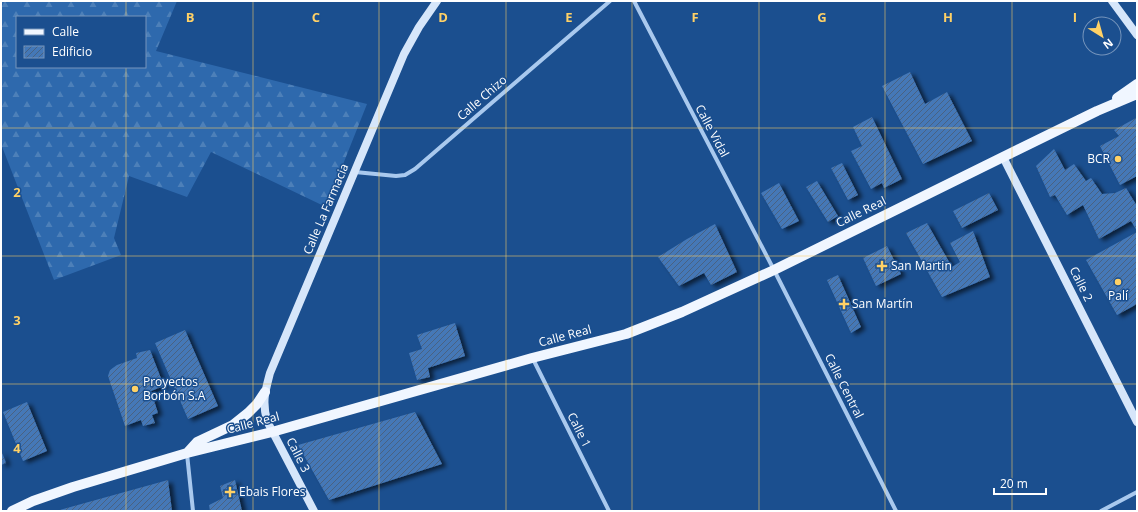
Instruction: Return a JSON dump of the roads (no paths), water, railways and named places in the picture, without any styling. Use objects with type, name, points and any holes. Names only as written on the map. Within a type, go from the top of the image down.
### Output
[{"type":"main road","name":"Calle La Farmacia","points":[[272,432],[264,410],[265,392],[270,374],[404,54],[419,27],[437,1]]},
{"type":"main road","points":[[1112,1],[1137,35]]},
{"type":"main road","name":"Calle Real","points":[[1097,111],[1137,84]]},
{"type":"main road","name":"Calle Real","points":[[12,511],[33,500],[66,489],[187,454],[272,432],[532,358],[626,334],[682,312],[774,270],[1097,111],[1137,94]]},
{"type":"main road","name":"Calle 2","points":[[1003,157],[1137,422]]},
{"type":"main road","points":[[187,454],[197,442],[233,425],[257,404],[265,392]]},
{"type":"main road","name":"Calle 3","points":[[272,432],[314,511]]},
{"type":"street","name":"Calle Chizo","points":[[355,172],[396,176],[405,175],[414,169],[610,1]]},
{"type":"street","name":"Calle Vidal","points":[[634,1],[774,270]]},
{"type":"street","name":"Calle Central","points":[[774,270],[896,511]]},
{"type":"street","name":"Calle 1","points":[[532,358],[609,511]]},
{"type":"street","points":[[187,454],[193,511]]},
{"type":"street","points":[[1101,511],[1137,492]]},
{"type":"place","name":"BCR","points":[[1118,159]]},
{"type":"place","name":"San Martin","points":[[882,266]]},
{"type":"place","name":"Palí","points":[[1118,282]]},
{"type":"place","name":"San Martín","points":[[844,304]]},
{"type":"place","name":"Proyectos Borbón S.A","points":[[135,389]]},
{"type":"place","name":"Ebais Flores","points":[[230,492]]}]
